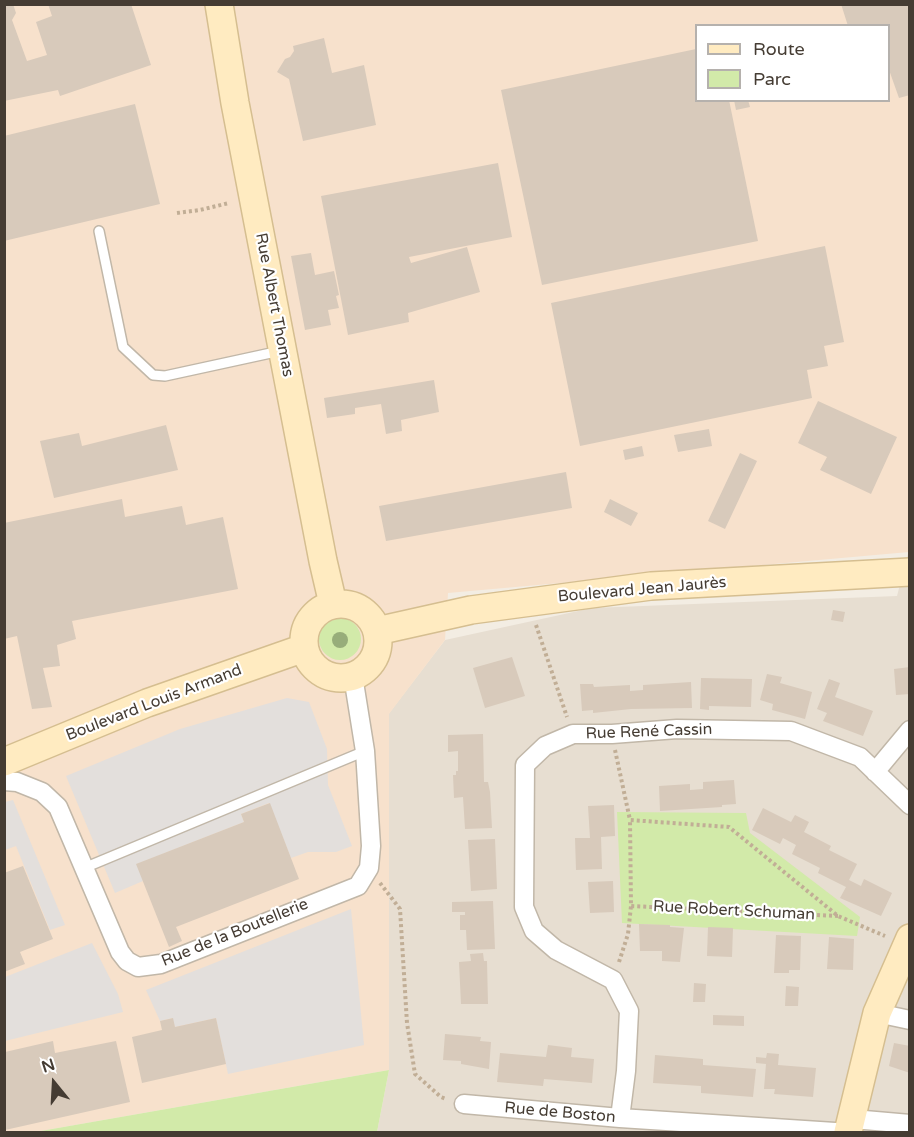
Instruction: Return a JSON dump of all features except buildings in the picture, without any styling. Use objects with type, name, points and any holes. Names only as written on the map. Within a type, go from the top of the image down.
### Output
[{"type":"main road","name":"Rue Albert Thomas","points":[[219,4],[235,103],[333,604]]},
{"type":"main road","name":"Boulevard Jean Jaurès","points":[[377,631],[471,610],[651,586],[909,572]]},
{"type":"main road","points":[[344,603],[365,612],[377,631],[376,653],[371,663],[363,671],[353,676],[340,678],[328,676],[313,665],[304,648],[307,626],[313,616],[322,608],[333,604],[344,603]]},
{"type":"main road","name":"Boulevard Louis Armand","points":[[4,762],[147,703],[304,648]]},
{"type":"main road","points":[[845,1128],[877,1013],[908,941]]},
{"type":"street","points":[[353,676],[366,751],[371,846],[369,868]]},
{"type":"street","name":"Rue René Cassin","points":[[613,980],[556,950],[534,931],[524,907],[525,765],[545,746],[573,734],[612,735],[677,729],[791,731],[860,757],[909,805]]},
{"type":"street","points":[[875,772],[909,730]]},
{"type":"street","name":"Rue de la Boutellerie","points":[[4,781],[17,782],[42,792],[58,807],[120,952],[127,961],[138,967],[160,964],[358,886],[369,868]]},
{"type":"street","points":[[613,980],[629,1011],[626,1071],[620,1118]]},
{"type":"street","points":[[877,1013],[909,1020]]},
{"type":"street","name":"Rue de Boston","points":[[464,1104],[775,1130],[909,1124]]},
{"type":"lane","points":[[99,231],[123,347],[153,375],[165,376],[283,350]]},
{"type":"lane","points":[[84,868],[366,751]]},
{"type":"path","points":[[177,213],[230,203]]},
{"type":"path","points":[[534,618],[573,734]]},
{"type":"path","points":[[612,735],[630,820]]},
{"type":"path","name":"Rue Robert Schuman","points":[[838,916],[729,827],[630,820],[631,906],[838,916],[908,941]]},
{"type":"path","points":[[369,868],[400,909],[407,1023],[415,1074],[441,1097],[464,1104]]},
{"type":"path","points":[[613,980],[628,934],[631,906]]},
{"type":"shaded area","points":[[5,5],[909,5],[909,552],[448,593],[445,640],[389,714],[389,1070],[35,1132],[5,1132]]},
{"type":"shaded area","points":[[909,550],[909,1132],[377,1132],[389,1070],[389,713],[445,640],[592,608],[897,596]]},
{"type":"shaded area","points":[[287,698],[309,702],[327,749],[328,785],[352,846],[336,852],[308,852],[291,858],[269,803],[241,814],[244,822],[137,864],[143,881],[115,893],[66,776],[180,729]]},
{"type":"shaded area","points":[[13,800],[65,925],[50,930],[16,846],[5,850],[5,802]]},
{"type":"shaded area","points":[[351,909],[364,1045],[228,1074],[216,1018],[175,1027],[172,1018],[160,1021],[146,990]]},
{"type":"shaded area","points":[[92,943],[118,994],[123,1012],[5,1041],[5,977]]},
{"type":"green space","points":[[340,618],[355,624],[361,639],[355,654],[340,660],[325,654],[319,639],[325,624]]},
{"type":"green space","points":[[617,812],[746,813],[750,833],[860,917],[857,936],[622,923]]},
{"type":"green space","points":[[389,1070],[377,1132],[35,1132]]}]
